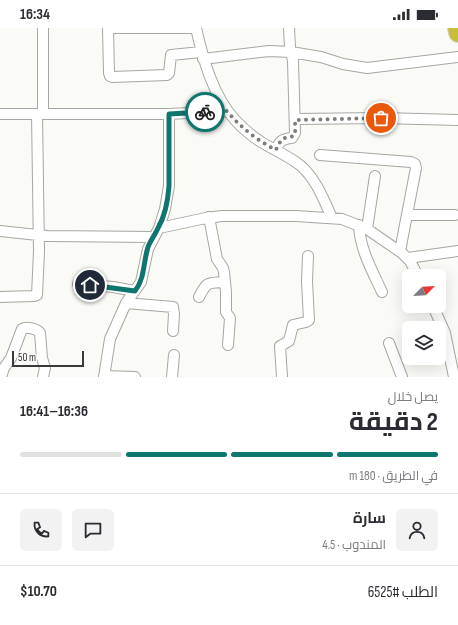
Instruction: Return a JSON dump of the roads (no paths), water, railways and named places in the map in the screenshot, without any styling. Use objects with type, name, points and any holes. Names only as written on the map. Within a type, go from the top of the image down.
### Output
[{"type":"highway","points":[[457,28],[458,33]]},
{"type":"street","points":[[0,297],[37,295],[39,266],[40,114],[43,28]]},
{"type":"street","points":[[332,218],[310,176],[300,165],[253,137],[236,122],[227,111],[202,55],[196,28],[108,28],[109,73],[112,77],[167,75],[169,72],[170,55],[202,55],[268,50],[321,57],[343,64],[367,68],[458,57]]},
{"type":"street","points":[[276,150],[283,138],[292,138],[295,133],[293,61],[289,28]]},
{"type":"street","points":[[0,114],[169,114],[227,111]]},
{"type":"street","points":[[135,377],[104,377],[110,339],[126,303],[141,282],[148,249],[163,216],[168,192],[169,114]]},
{"type":"street","points":[[295,120],[381,118],[458,120]]},
{"type":"street","points":[[320,155],[414,163],[416,168],[407,215],[404,254]]},
{"type":"street","points":[[375,176],[363,227],[361,243],[363,251],[382,292]]},
{"type":"street","points":[[0,231],[39,236],[156,232],[209,217],[258,215],[332,218],[342,219],[363,227],[404,254],[414,269]]},
{"type":"street","points":[[407,215],[454,215]]},
{"type":"street","points":[[209,217],[217,259],[223,268],[226,312],[230,318],[228,345]]},
{"type":"street","points":[[404,254],[458,252]]},
{"type":"street","points":[[282,377],[280,346],[289,341],[293,324],[306,322],[309,320],[307,281],[308,256]]},
{"type":"street","points":[[199,297],[205,285],[208,283],[225,282]]},
{"type":"street","points":[[78,284],[135,291]]},
{"type":"street","points":[[126,303],[173,307],[173,331]]},
{"type":"street","points":[[436,313],[445,333],[454,377]]},
{"type":"street","points":[[1,377],[4,368],[11,358],[22,329],[26,328],[38,330],[40,333],[42,358],[46,368],[43,377]]},
{"type":"street","points":[[390,343],[402,377]]},
{"type":"street","points":[[172,377],[174,355]]}]
